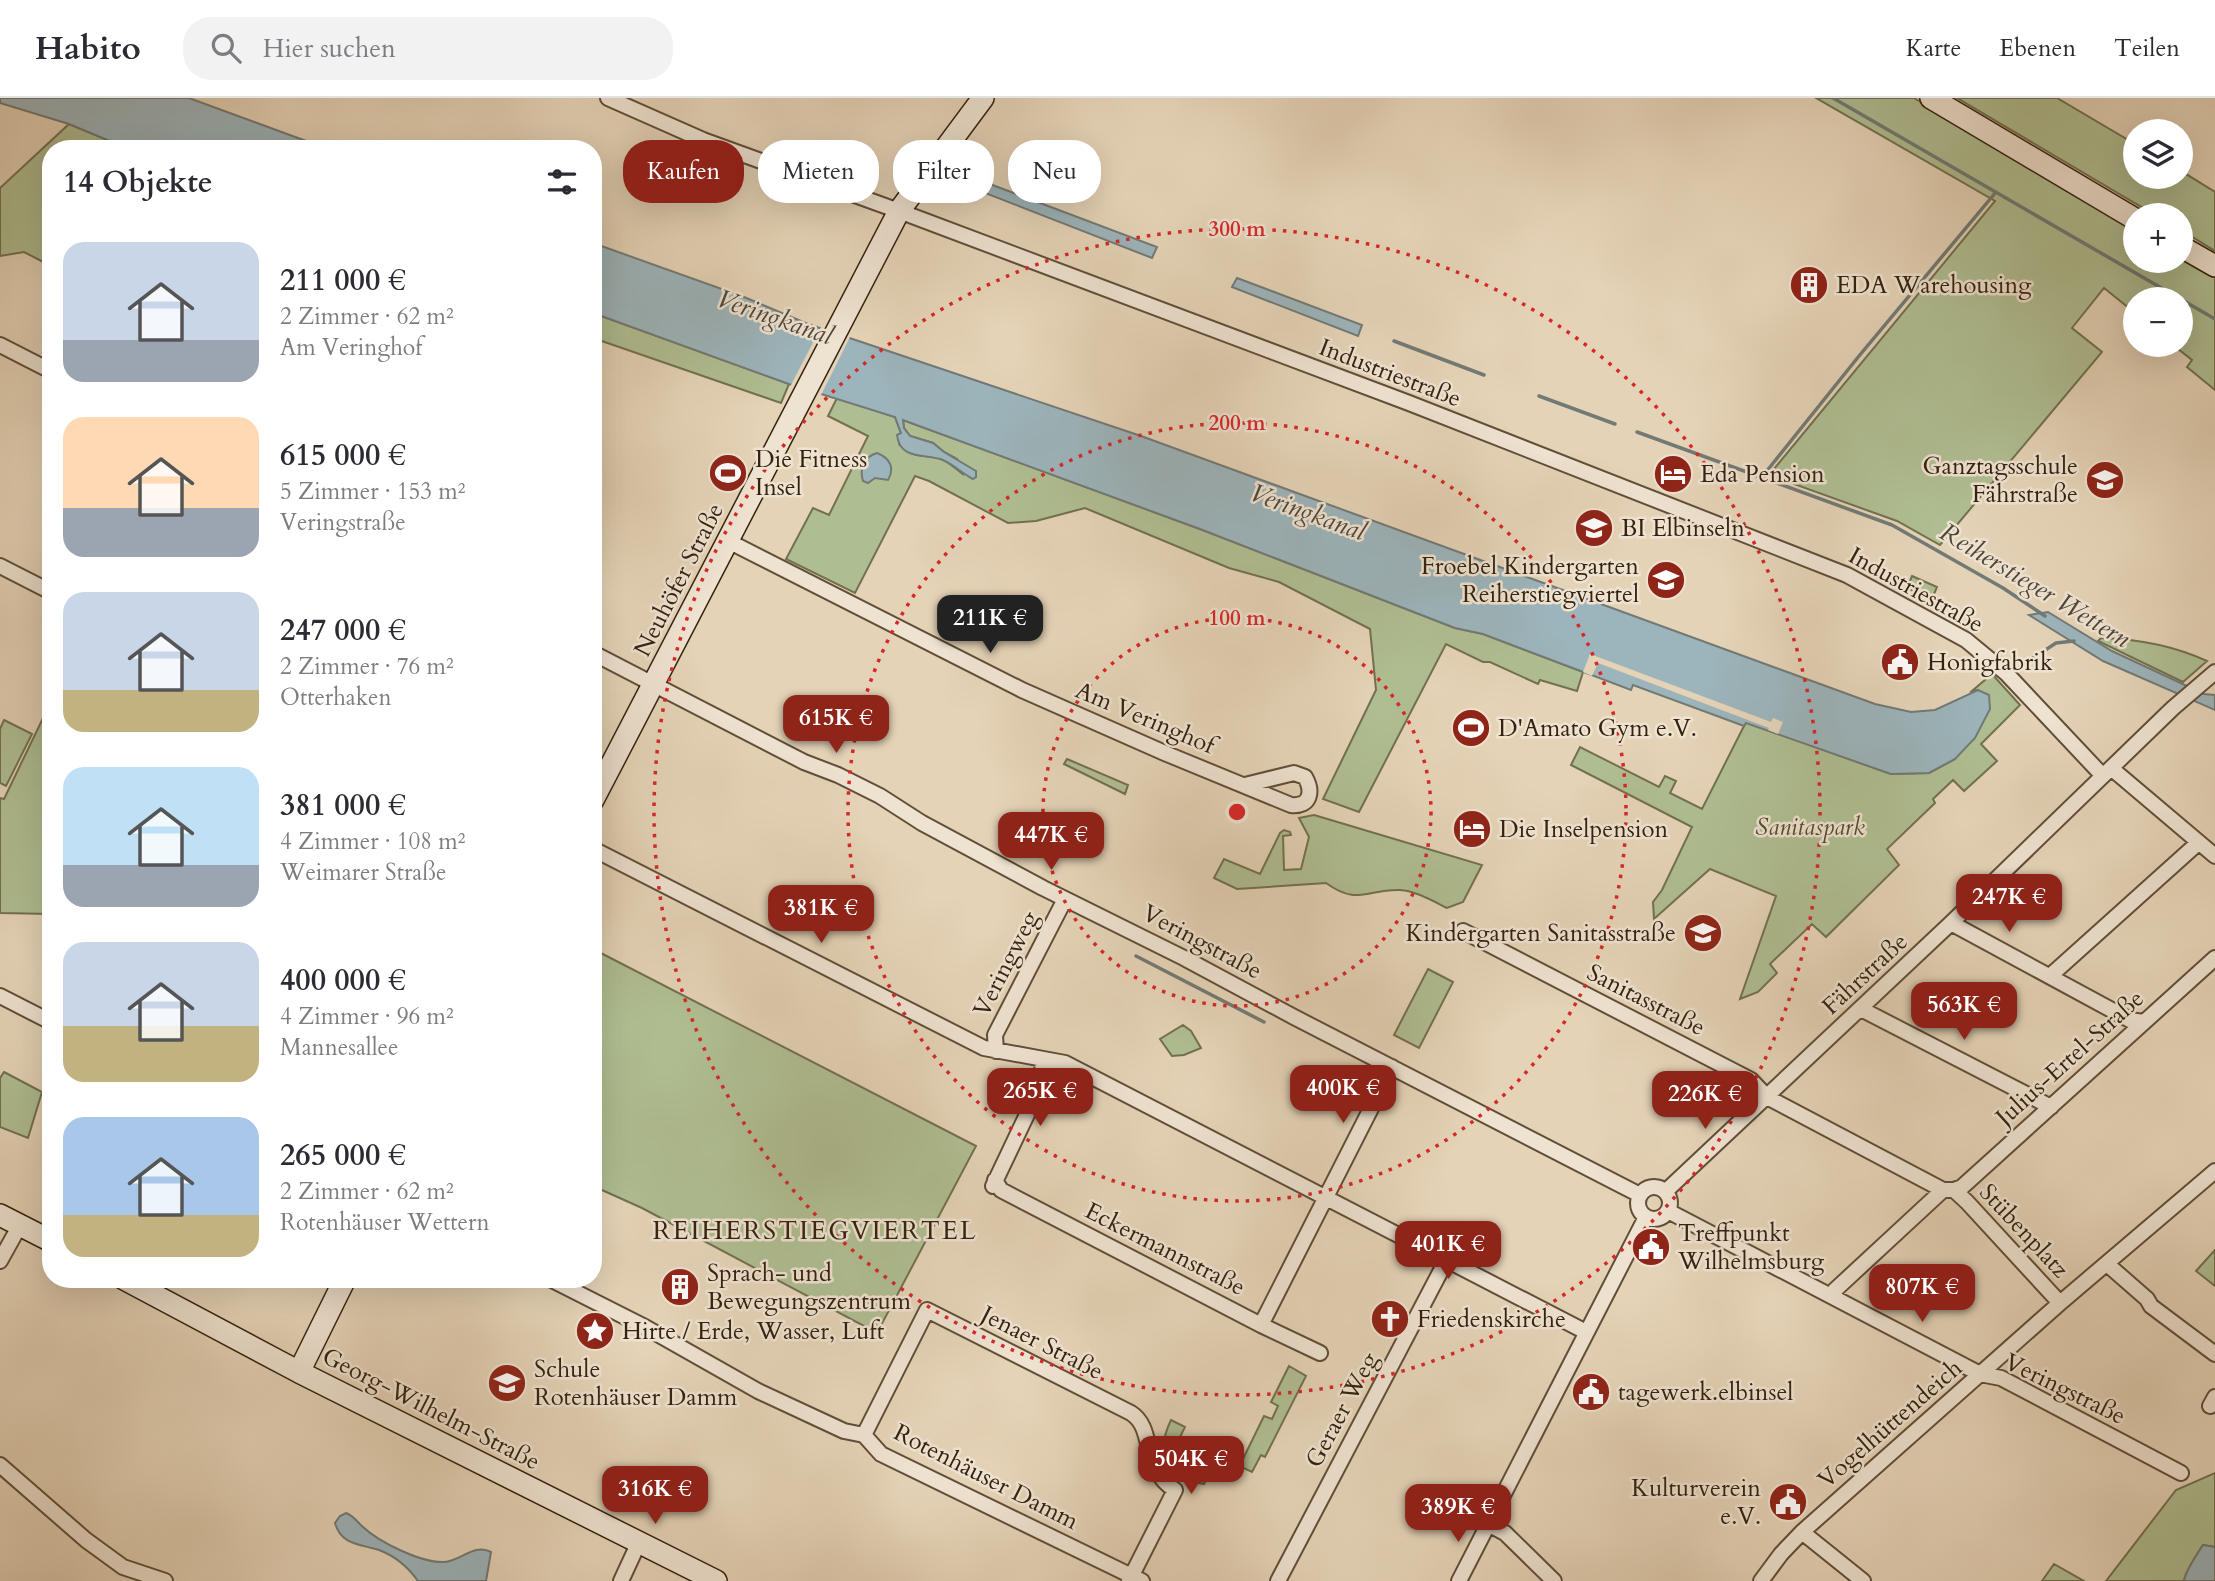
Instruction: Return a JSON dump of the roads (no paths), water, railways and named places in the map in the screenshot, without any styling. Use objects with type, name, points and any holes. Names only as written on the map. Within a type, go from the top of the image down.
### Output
[{"type":"street","name":"Industriestraße","points":[[608,98],[703,140],[899,211],[1388,396],[1847,575],[1966,640],[2006,673],[2107,772],[2215,856]]},
{"type":"street","name":"Neuhöfer Straße","points":[[602,783],[899,211],[983,98]]},
{"type":"street","points":[[1931,98],[2123,212]]},
{"type":"street","points":[[2193,253],[2215,266]]},
{"type":"street","points":[[0,345],[42,366]]},
{"type":"street","name":"Am Veringhof","points":[[728,541],[1011,684],[1167,754],[1245,785]]},
{"type":"street","points":[[0,566],[42,587]]},
{"type":"street","name":"Veringstraße","points":[[602,658],[804,762],[880,796],[922,823],[1065,899],[1131,930],[1640,1195]]},
{"type":"street","name":"Fährstraße","points":[[1666,1191],[1861,1009],[2173,708],[2215,672]]},
{"type":"street","points":[[2050,976],[2198,842]]},
{"type":"street","points":[[602,854],[984,1048],[1065,1063],[1586,1332]]},
{"type":"street","name":"Veringweg","points":[[996,1051],[995,1035],[1065,899]]},
{"type":"street","points":[[1951,923],[2130,1020],[2143,1022]]},
{"type":"street","name":"Sanitasstraße","points":[[1463,931],[1751,1080],[1768,1097],[1948,1190]]},
{"type":"street","name":"Julius-Ertel-Straße","points":[[1831,1296],[1948,1190],[1962,1187],[2215,958]]},
{"type":"street","points":[[0,996],[42,1017]]},
{"type":"street","points":[[1861,1009],[2051,1107]]},
{"type":"street","name":"Eckermannstraße","points":[[1044,1059],[1041,1085],[994,1183],[1001,1190],[1320,1353]]},
{"type":"street","points":[[1261,1325],[1392,1067]]},
{"type":"street","name":"Vogelhüttendeich","points":[[1762,1581],[1801,1532],[2060,1303],[2215,1171]]},
{"type":"street","points":[[1652,1186],[1666,1191],[1670,1200],[1668,1210],[1659,1218],[1646,1217],[1639,1207],[1640,1195],[1652,1186]]},
{"type":"street","name":"Stübenplatz","points":[[1948,1190],[1968,1202],[2060,1303]]},
{"type":"street","name":"Veringstraße","points":[[1668,1210],[1980,1374],[2001,1378],[2181,1473]]},
{"type":"street","points":[[0,1215],[42,1236]]},
{"type":"street","points":[[1459,1581],[1646,1217]]},
{"type":"street","points":[[0,1261],[20,1225]]},
{"type":"street","name":"Geraer Weg","points":[[1278,1581],[1446,1261]]},
{"type":"street","points":[[2107,1264],[2147,1299],[2151,1306],[2215,1354]]},
{"type":"street","name":"Georg-Wilhelm-Straße","points":[[141,1288],[299,1372],[716,1581]]},
{"type":"street","points":[[299,1372],[341,1288]]},
{"type":"street","name":"Rotenhäuser Damm","points":[[568,1288],[645,1327],[758,1391],[844,1431],[864,1435],[881,1454],[1135,1579]]},
{"type":"street","name":"Jenaer Straße","points":[[864,1435],[927,1310],[1137,1417],[1144,1426],[1152,1462],[1159,1475],[1175,1490],[1135,1579]]},
{"type":"street","points":[[0,1465],[86,1540],[123,1567],[165,1581]]},
{"type":"street","points":[[1488,1524],[1505,1533],[1554,1581]]},
{"type":"street","points":[[1801,1532],[1863,1581]]},
{"type":"street","points":[[621,1581],[639,1542]]},
{"type":"water","points":[[0,98],[189,98],[303,140],[107,140],[69,124],[0,103]]},
{"type":"water","points":[[994,186],[1008,191],[1008,202],[994,196]]},
{"type":"water","points":[[1011,203],[1040,203],[1157,247],[1152,258]]},
{"type":"water","name":"Veringkanal","points":[[602,246],[744,297],[808,324],[1141,436],[1875,704],[1911,712],[1935,710],[1978,690],[1989,695],[1990,709],[1975,738],[1955,759],[1929,773],[1891,774],[1746,723],[1744,726],[1633,685],[1631,690],[1483,634],[1455,628],[1200,529],[903,420],[904,428],[910,436],[933,443],[976,471],[976,477],[973,479],[943,460],[915,455],[903,449],[897,435],[901,433],[895,417],[789,384],[602,316]]},
{"type":"water","points":[[1237,278],[1362,325],[1358,336],[1232,287]]},
{"type":"water","points":[[877,453],[890,464],[890,476],[888,480],[875,478],[868,483],[863,481],[862,467],[869,457]]},
{"type":"water","points":[[2048,612],[2112,651],[2204,694],[2215,695],[2215,710],[2103,661],[2029,615]]},
{"type":"water","points":[[346,1513],[379,1539],[424,1559],[444,1562],[473,1551],[491,1552],[486,1581],[418,1581],[390,1555],[342,1536],[335,1523]]},
{"type":"water","points":[[2203,1545],[2215,1547],[2215,1581],[2184,1581],[2189,1568]]},
{"type":"waterway","points":[[1833,98],[2215,319]]},
{"type":"waterway","points":[[1762,477],[1996,192]]},
{"type":"waterway","name":"Reiherstieger Wettern","points":[[1394,341],[1484,375]]},
{"type":"waterway","name":"Reiherstieger Wettern","points":[[1539,396],[1615,424]]},
{"type":"waterway","name":"Reiherstieger Wettern","points":[[1637,432],[1892,525],[2003,588],[2045,616]]},
{"type":"waterway","points":[[2027,662],[2056,643],[2074,641]]},
{"type":"waterway","points":[[1136,956],[1264,1022]]},
{"type":"place","name":"EDA Warehousing","points":[[1809,285]]},
{"type":"place","name":"Die Fitness Insel","points":[[728,473]]},
{"type":"place","name":"Eda Pension","points":[[1673,474]]},
{"type":"place","name":"Ganztagsschule Fährstraße","points":[[2105,480]]},
{"type":"place","name":"BI Elbinseln","points":[[1594,528]]},
{"type":"place","name":"Froebel Kindergarten Reiherstiegviertel","points":[[1666,580]]},
{"type":"place","name":"Honigfabrik","points":[[1900,662]]},
{"type":"place","name":"D'Amato Gym e.V.","points":[[1471,728]]},
{"type":"place","name":"Die Inselpension","points":[[1472,829]]},
{"type":"place","name":"Kindergarten Sanitasstraße","points":[[1703,933]]},
{"type":"place","name":"Treffpunkt Wilhelmsburg","points":[[1651,1247]]},
{"type":"place","name":"Sprach- und Bewegungszentrum","points":[[680,1287]]},
{"type":"place","name":"Friedenskirche","points":[[1390,1319]]},
{"type":"place","name":"Hirte / Erde, Wasser, Luft","points":[[595,1331]]},
{"type":"place","name":"Schule Rotenhäuser Damm","points":[[507,1383]]},
{"type":"place","name":"tagewerk.elbinsel","points":[[1591,1392]]},
{"type":"place","name":"Kulturverein e.V.","points":[[1788,1502]]},
{"type":"district","name":"REIHERSTIEGVIERTEL","points":[[815,1230]]},
{"type":"park label","name":"Sanitaspark","points":[[1810,827]]}]
